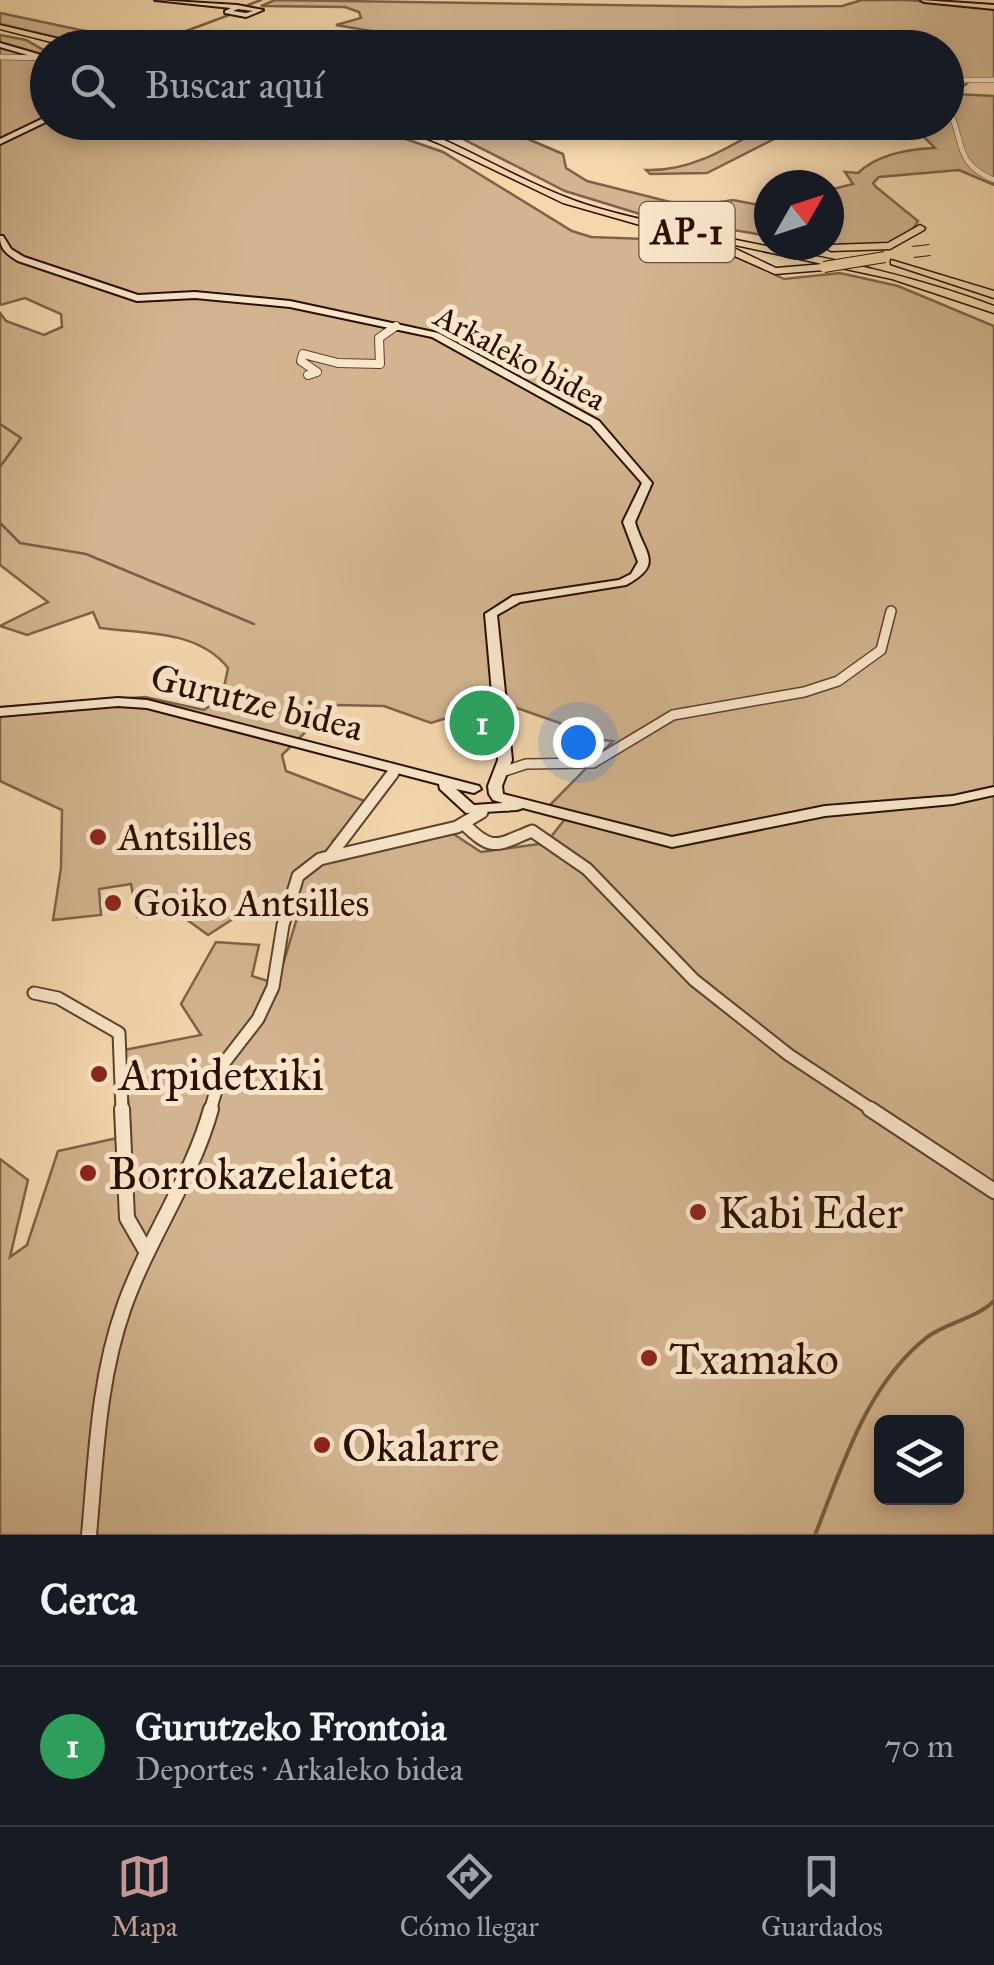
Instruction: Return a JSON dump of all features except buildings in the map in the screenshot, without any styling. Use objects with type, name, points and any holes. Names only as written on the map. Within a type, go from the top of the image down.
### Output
[{"type":"highway","points":[[0,29],[30,37]]},
{"type":"highway","points":[[0,29],[30,36]]},
{"type":"highway","name":"AP-1","points":[[440,140],[524,183],[581,206],[663,227],[877,269],[994,310]]},
{"type":"highway","name":"AP-1","points":[[452,140],[565,194],[694,228],[754,238]]},
{"type":"highway","points":[[451,144],[505,180],[555,201],[607,218],[702,240],[766,269],[788,272],[934,250]]},
{"type":"highway","points":[[844,248],[890,246],[920,228],[918,249],[933,265],[959,281]]},
{"type":"highway","points":[[702,240],[754,246]]},
{"type":"highway","points":[[844,251],[959,281],[994,295]]},
{"type":"highway","points":[[768,260],[771,268],[788,272]]},
{"type":"highway","name":"AP-1","points":[[844,260],[898,270],[994,310]]},
{"type":"main road","points":[[924,0],[994,7]]},
{"type":"street","points":[[158,0],[218,7],[263,4]]},
{"type":"street","points":[[218,7],[243,15],[257,13],[263,4]]},
{"type":"street","points":[[227,10],[237,7]]},
{"type":"street","points":[[0,45],[30,53]]},
{"type":"street","points":[[0,57],[30,58]]},
{"type":"street","points":[[964,80],[994,80]]},
{"type":"street","points":[[0,142],[30,127]]},
{"type":"street","points":[[959,140],[962,160],[974,172],[994,180]]},
{"type":"street","name":"Arkaleko bidea","points":[[0,238],[8,251],[21,259],[137,298],[218,296],[309,307],[448,342],[595,423],[647,483],[630,522],[645,553],[636,577],[622,583],[517,598],[501,604],[491,614],[506,760],[500,775]]},
{"type":"street","points":[[308,375],[317,372],[301,360],[303,354],[338,363],[380,364],[379,338],[396,326]]},
{"type":"street","points":[[891,611],[881,650],[838,681],[804,692],[673,715],[593,763],[526,764],[500,775],[478,804],[482,842],[494,846],[532,831],[587,869],[694,980],[789,1055],[994,1191]]},
{"type":"street","name":"Gurutze bidea","points":[[0,712],[118,702],[147,704],[436,782],[478,804]]},
{"type":"street","points":[[330,856],[395,770]]},
{"type":"street","points":[[89,1535],[101,1397],[123,1310],[146,1251],[200,1144],[224,1064],[258,1018],[274,987],[292,888],[310,864],[405,838],[478,804],[528,806],[645,837],[682,842],[812,814],[953,800],[994,791]]},
{"type":"street","points":[[34,993],[58,998],[119,1033],[127,1218],[146,1251]]},
{"type":"shaded area","points":[[275,0],[741,7],[842,6],[862,0],[908,0],[994,8],[994,79],[972,79],[964,86],[964,30],[365,30],[336,25],[361,18],[359,12],[345,7],[261,6]]},
{"type":"shaded area","points":[[0,13],[80,30],[30,31],[0,24]]},
{"type":"shaded area","points":[[0,35],[30,42],[30,140],[409,140],[443,152],[572,231],[591,237],[700,241],[784,279],[840,273],[898,286],[994,326],[994,1535],[0,1535],[0,1159],[28,1180],[10,1257],[27,1245],[58,1151],[131,1135],[124,1050],[201,1035],[181,1004],[216,942],[259,945],[252,976],[277,984],[300,908],[250,908],[208,935],[179,914],[137,917],[131,884],[99,889],[101,915],[53,920],[61,868],[62,810],[0,781],[0,707],[145,697],[204,710],[222,697],[228,668],[216,656],[186,640],[100,628],[93,612],[27,635],[0,626],[48,602],[0,565],[0,313],[6,321],[44,335],[62,327],[61,314],[25,298],[0,305]],"holes":[[[333,705],[384,706],[431,723],[469,711],[514,707],[560,723],[568,737],[613,741],[549,806],[565,819],[546,843],[481,852],[452,833],[349,854],[333,841],[370,803],[286,771],[282,755]]]},
{"type":"shaded area","points":[[964,94],[994,96],[994,185],[959,170],[879,177],[873,183],[876,187],[918,221],[911,231],[890,243],[844,246],[844,186],[853,184],[845,172],[858,173],[875,161],[935,148],[927,140],[964,140]]},
{"type":"shaded area","points":[[465,140],[530,140],[563,154],[566,168],[587,181],[690,207],[733,200],[754,204],[754,233],[640,214],[565,191]]},
{"type":"shaded area","points":[[741,140],[772,140],[707,173],[650,174],[646,170],[680,167]]},
{"type":"waterway","points":[[248,5],[261,0]]},
{"type":"waterway","points":[[189,30],[229,15]]},
{"type":"waterway","points":[[0,424],[21,438],[0,467]]},
{"type":"waterway","points":[[0,523],[20,543],[86,554],[254,624]]},
{"type":"waterway","points":[[815,1535],[846,1455],[887,1379],[926,1338],[994,1301]]},
{"type":"place","name":"Gurutzeko Frontoia","points":[[482,723]]},
{"type":"place","name":"Antsilles","points":[[98,837]]},
{"type":"place","name":"Goiko Antsilles","points":[[113,903]]},
{"type":"place","name":"Arpidetxiki","points":[[99,1074]]},
{"type":"place","name":"Borrokazelaieta","points":[[88,1173]]},
{"type":"place","name":"Kabi Eder","points":[[698,1212]]},
{"type":"place","name":"Txamako","points":[[649,1358]]},
{"type":"place","name":"Okalarre","points":[[322,1445]]}]
